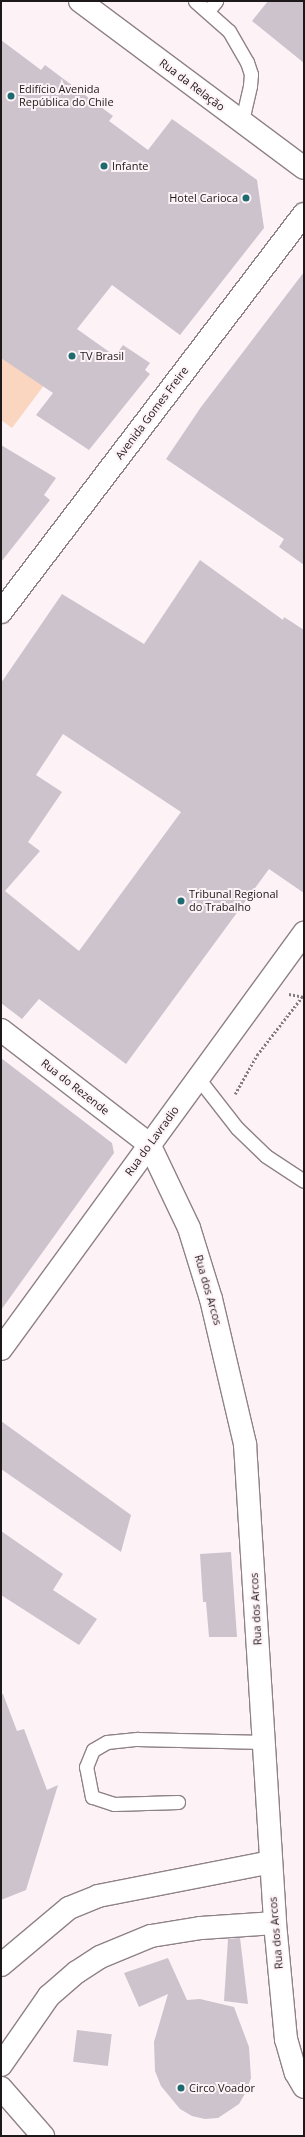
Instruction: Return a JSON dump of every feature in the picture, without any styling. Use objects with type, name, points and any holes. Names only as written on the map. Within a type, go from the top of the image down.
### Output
[{"type":"street","name":"Rua da Relação","points":[[80,1],[304,168]]},
{"type":"street","name":"Avenida Gomes Freire","points":[[1,612],[304,214]]},
{"type":"street","name":"Rua do Lavradio","points":[[1,1349],[149,1144],[304,934]]},
{"type":"street","name":"Rua do Rezende","points":[[1,1030],[149,1144]]},
{"type":"street","name":"Rua dos Arcos","points":[[149,1144],[189,1228],[211,1299],[245,1444],[275,1923],[286,2040],[296,2073],[304,2087]]},
{"type":"street","points":[[1,1965],[69,1908],[98,1896],[271,1862]]},
{"type":"street","points":[[1,2065],[49,1996],[77,1972],[100,1957],[151,1936],[201,1928],[275,1923]]},
{"type":"street","points":[[1,2088],[43,2136]]},
{"type":"lane","points":[[195,1],[212,6],[240,47],[251,74],[242,122]]},
{"type":"lane","points":[[198,1078],[237,1128],[266,1156],[304,1181]]},
{"type":"lane","points":[[178,1802],[114,1804],[92,1797],[86,1767],[93,1750],[107,1742],[137,1739],[264,1742]]},
{"type":"path","points":[[225,1111],[257,1055],[302,997]]},
{"type":"shaded area","points":[[1,351],[45,384],[12,428],[1,420]]},
{"type":"building","points":[[268,1],[304,1],[304,63],[252,21]]},
{"type":"building","points":[[1,40],[41,70],[45,65],[113,116],[109,121],[148,150],[172,119],[257,180],[264,228],[180,335],[112,285],[77,329],[115,356],[123,345],[150,363],[145,370],[150,374],[89,450],[36,415],[53,393],[1,358]]},
{"type":"building","points":[[304,272],[304,565],[279,547],[284,539],[166,459],[201,407]]},
{"type":"building","points":[[1,445],[56,478],[44,495],[50,500],[1,562]]},
{"type":"building","points":[[200,560],[283,620],[284,617],[304,630],[304,893],[269,869],[126,1064],[39,999],[22,1019],[1,1003],[1,683],[62,594],[144,644]],"holes":[[[63,734],[181,812],[79,951],[5,891],[40,851],[28,842],[62,792],[36,775]]]},
{"type":"building","points":[[1,1058],[112,1143],[114,1153],[1,1310]]},
{"type":"building","points":[[1,1421],[131,1515],[121,1552],[1,1469]]},
{"type":"building","points":[[1,1531],[63,1574],[53,1590],[97,1619],[79,1645],[1,1595]]},
{"type":"building","points":[[231,1552],[237,1637],[209,1637],[206,1602],[203,1602],[200,1554]]},
{"type":"building","points":[[1,1694],[3,1694],[17,1731],[24,1729],[47,1790],[58,1785],[26,1890],[1,1900]]},
{"type":"building","points":[[240,1938],[248,2004],[224,2001],[228,1939]]},
{"type":"building","points":[[168,1958],[187,2000],[200,1999],[234,2007],[249,2047],[251,2078],[246,2092],[239,2104],[218,2118],[205,2119],[192,2116],[180,2109],[161,2086],[155,2071],[154,2042],[168,1994],[139,2007],[124,1973]]},
{"type":"building","points":[[77,2030],[112,2034],[108,2066],[73,2062]]},
{"type":"place","name":"Edifício Avenida República do Chile","points":[[11,96]]},
{"type":"place","name":"Infante","points":[[104,166]]},
{"type":"place","name":"Hotel Carioca","points":[[246,198]]},
{"type":"place","name":"TV Brasil","points":[[72,356]]},
{"type":"place","name":"Tribunal Regional do Trabalho","points":[[181,901]]},
{"type":"place","name":"Circo Voador","points":[[181,2088]]}]
